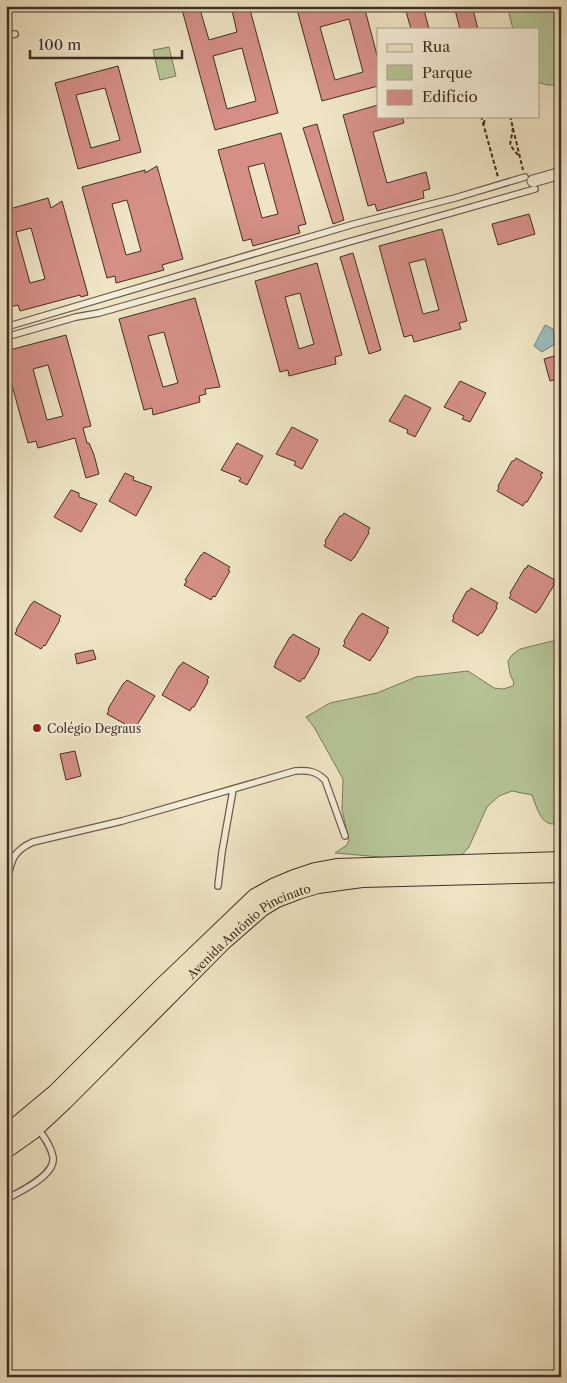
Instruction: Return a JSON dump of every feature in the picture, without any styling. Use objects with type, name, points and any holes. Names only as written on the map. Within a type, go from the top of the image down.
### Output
[{"type":"main road","name":"Avenida Antônio Pincinato","points":[[6,1134],[55,1093],[255,897],[275,886],[315,871],[337,867],[561,860]]},
{"type":"main road","name":"Avenida Antônio Pincinato","points":[[6,1150],[37,1127],[89,1079],[223,942],[254,914],[277,899],[318,885],[362,879],[561,874]]},
{"type":"street","points":[[531,182],[561,173]]},
{"type":"lane","points":[[6,36],[15,34]]},
{"type":"lane","points":[[6,327],[354,224],[455,198],[500,184],[531,182]]},
{"type":"lane","points":[[6,337],[76,317],[99,313],[531,182]]},
{"type":"lane","points":[[6,886],[11,864],[16,853],[24,846],[33,842],[122,821],[295,771],[312,771],[319,774],[325,780],[345,836]]},
{"type":"lane","points":[[218,886],[233,790]]},
{"type":"lane","points":[[6,1200],[32,1185],[50,1170],[53,1156],[37,1127]]},
{"type":"path","points":[[482,118],[500,184]]},
{"type":"path","points":[[484,126],[485,118]]},
{"type":"path","points":[[510,118],[520,157],[531,182]]},
{"type":"path","points":[[513,128],[510,145],[520,157]]},
{"type":"green space","points":[[507,6],[561,6],[561,85],[540,83],[540,28],[513,28]]},
{"type":"green space","points":[[169,47],[176,76],[160,80],[153,50]]},
{"type":"green space","points":[[561,639],[561,822],[555,824],[545,821],[538,812],[532,795],[512,791],[499,796],[487,807],[469,847],[455,863],[411,863],[380,857],[335,853],[347,845],[349,840],[342,810],[343,779],[314,727],[306,717],[330,703],[377,693],[416,677],[468,671],[494,688],[503,689],[513,686],[514,683],[508,661],[512,655],[520,649]]},
{"type":"water","points":[[545,325],[553,329],[555,344],[542,352],[534,346]]},
{"type":"building","points":[[181,6],[199,6],[209,40],[237,32],[231,6],[249,6],[278,113],[215,130]],"holes":[[[242,48],[256,101],[227,109],[213,56]]]},
{"type":"building","points":[[296,6],[364,6],[377,55],[377,86],[322,101]],"holes":[[[349,19],[363,72],[335,80],[320,27]]]},
{"type":"building","points":[[423,6],[429,28],[411,28],[405,8]]},
{"type":"building","points":[[454,6],[472,6],[478,28],[460,28]]},
{"type":"building","points":[[118,66],[141,152],[78,169],[55,83]],"holes":[[[105,88],[120,140],[91,148],[76,95]]]},
{"type":"building","points":[[377,105],[377,118],[403,118],[404,123],[373,132],[387,183],[426,172],[430,189],[423,191],[424,198],[377,211],[375,204],[368,206],[343,115]]},
{"type":"building","points":[[317,124],[344,220],[333,224],[303,128]]},
{"type":"building","points":[[281,133],[306,224],[298,226],[300,233],[253,246],[251,239],[243,241],[218,150]],"holes":[[[264,163],[278,214],[262,218],[248,167]]]},
{"type":"building","points":[[157,166],[183,259],[162,265],[164,270],[116,283],[115,276],[107,278],[82,187],[145,170],[145,173]],"holes":[[[127,200],[141,251],[126,255],[112,204]]]},
{"type":"building","points":[[48,198],[51,208],[62,201],[88,295],[81,297],[80,295],[20,311],[18,305],[10,307],[6,291],[6,210]],"holes":[[[31,228],[45,279],[30,283],[16,232]]]},
{"type":"building","points":[[529,214],[535,234],[498,245],[492,224]]},
{"type":"building","points":[[442,229],[467,321],[459,323],[461,329],[414,342],[412,335],[404,337],[379,246]],"holes":[[[425,259],[439,310],[423,314],[409,263]]]},
{"type":"building","points":[[353,253],[381,350],[369,354],[340,257]]},
{"type":"building","points":[[317,263],[342,355],[335,357],[336,364],[289,376],[288,370],[280,372],[255,281]],"holes":[[[300,293],[314,344],[299,349],[285,297]]]},
{"type":"building","points":[[195,298],[220,387],[205,389],[206,394],[199,396],[200,402],[153,415],[152,408],[144,410],[119,319]],"holes":[[[164,332],[178,383],[163,387],[148,336]]]},
{"type":"building","points":[[66,335],[91,426],[83,428],[87,443],[89,443],[94,455],[99,474],[86,478],[75,438],[38,448],[36,441],[28,443],[6,364],[6,351]],"holes":[[[48,365],[63,416],[47,420],[33,369]]]},
{"type":"building","points":[[561,354],[561,378],[550,381],[544,359]]},
{"type":"building","points":[[460,381],[486,393],[470,422],[462,419],[464,416],[444,407]]},
{"type":"building","points":[[405,395],[431,408],[415,437],[407,433],[408,430],[389,421]]},
{"type":"building","points":[[292,427],[318,440],[302,469],[294,465],[296,462],[276,454]]},
{"type":"building","points":[[237,443],[263,456],[247,485],[239,481],[241,478],[221,470]]},
{"type":"building","points":[[516,458],[543,473],[540,475],[542,477],[523,506],[497,491],[512,461]]},
{"type":"building","points":[[125,473],[134,477],[133,480],[152,487],[136,516],[109,501]]},
{"type":"building","points":[[71,490],[79,493],[79,497],[97,504],[81,532],[54,517]]},
{"type":"building","points":[[344,513],[370,528],[369,533],[351,561],[324,546],[340,516]]},
{"type":"building","points":[[204,552],[230,567],[228,570],[230,571],[215,597],[213,596],[211,600],[184,585],[187,581],[185,580]]},
{"type":"building","points":[[528,565],[555,580],[554,585],[536,613],[509,598],[510,593]]},
{"type":"building","points":[[471,588],[498,603],[482,633],[478,636],[452,621],[467,591]]},
{"type":"building","points":[[34,601],[61,616],[45,646],[41,649],[15,634]]},
{"type":"building","points":[[362,613],[389,628],[370,661],[343,646],[344,641]]},
{"type":"building","points":[[293,634],[320,649],[304,679],[300,682],[274,667]]},
{"type":"building","points":[[93,650],[96,659],[77,664],[75,654]]},
{"type":"building","points":[[183,662],[209,677],[208,682],[190,711],[162,695]]},
{"type":"building","points":[[127,680],[155,696],[134,729],[107,714],[108,709]]},
{"type":"building","points":[[75,751],[81,776],[66,780],[60,754]]},
{"type":"place","name":"Colégio Degraus","points":[[37,728]]}]
